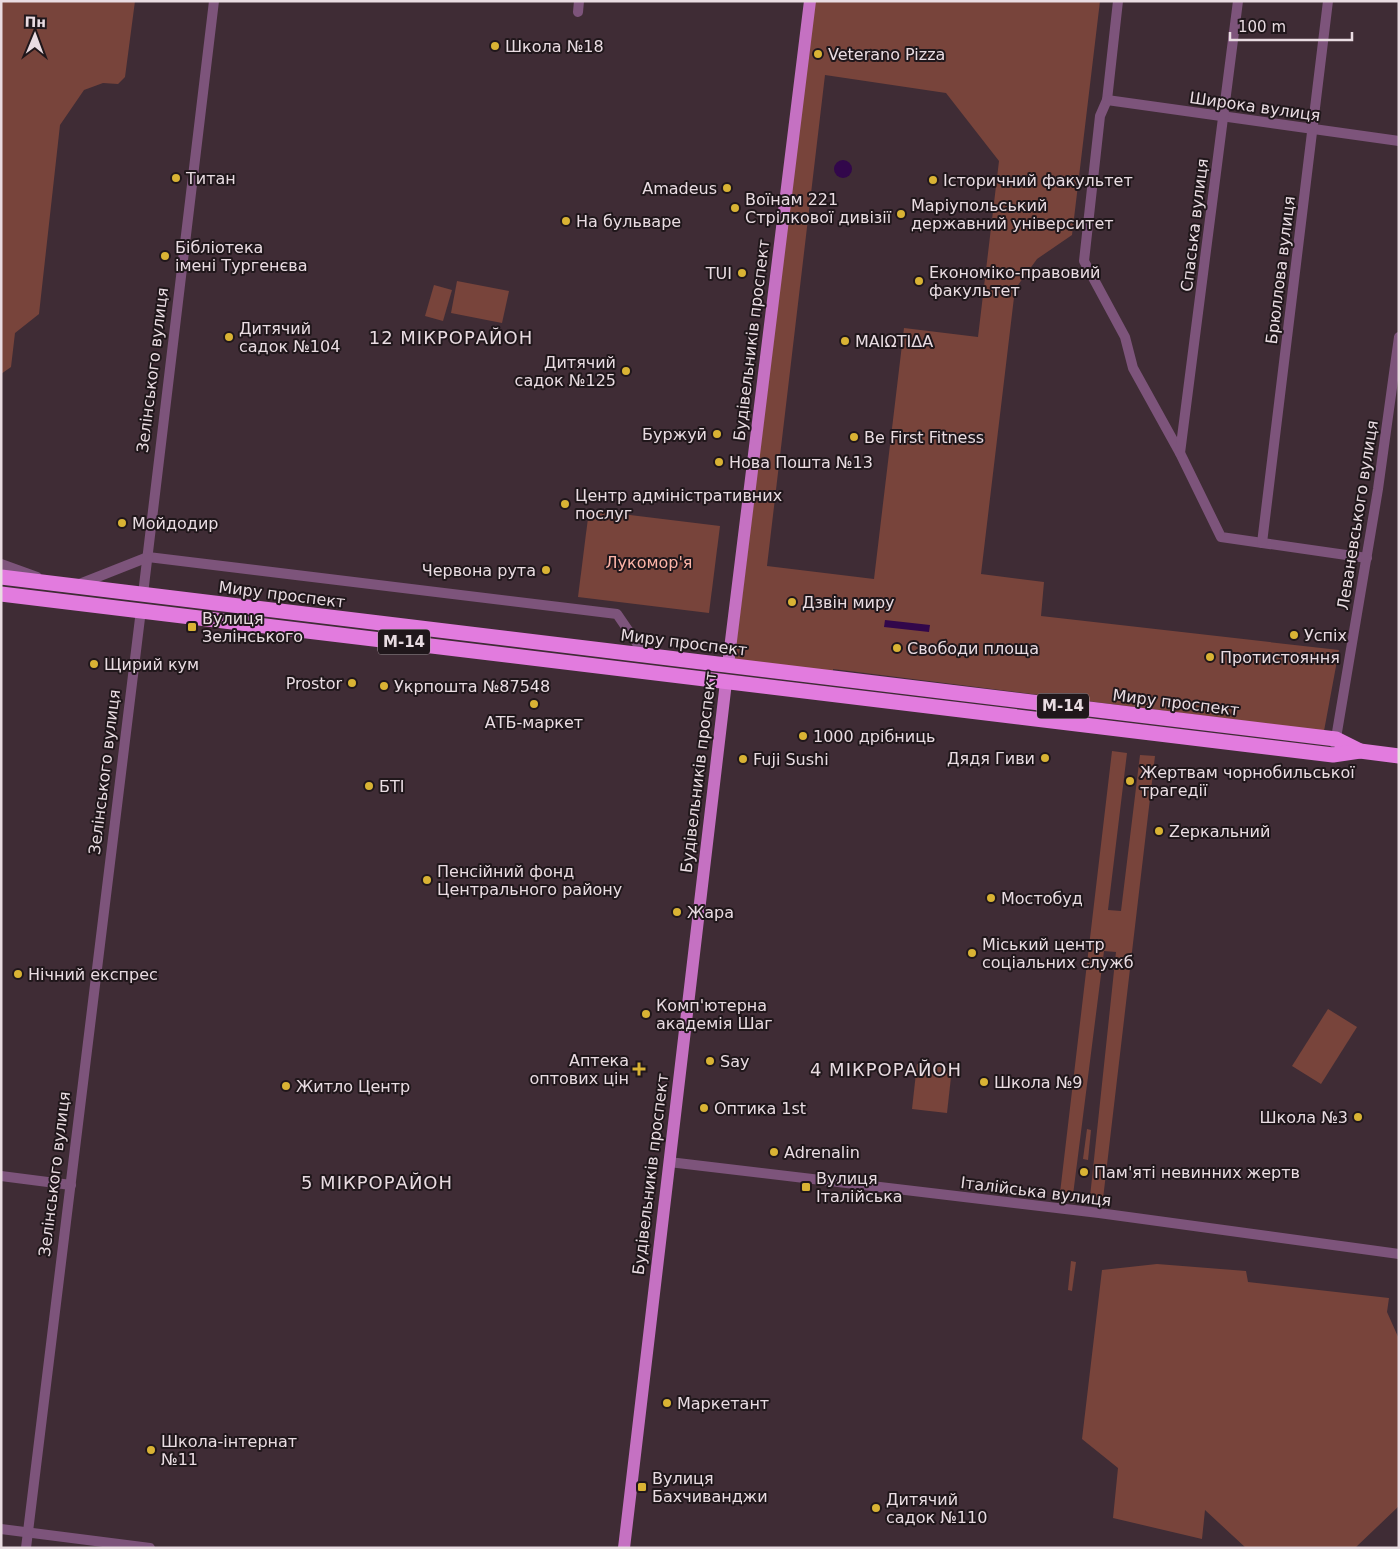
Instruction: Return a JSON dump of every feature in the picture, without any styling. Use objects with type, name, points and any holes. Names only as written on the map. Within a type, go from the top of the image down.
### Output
[{"type":"highway","name":"Миру проспект","points":[[1,577],[1336,739],[1360,751]]},
{"type":"highway","name":"Миру проспект","points":[[1,594],[1333,755],[1360,751],[1399,756]]},
{"type":"highway","name":"Зелінського вулиця","points":[[141,610],[143,594]]},
{"type":"highway","name":"Будівельників проспект","points":[[726,682],[728,665]]},
{"type":"main road","name":"Будівельників проспект","points":[[728,665],[810,1]]},
{"type":"main road","name":"Будівельників проспект","points":[[624,1548],[726,682]]},
{"type":"street","name":"Зелінського вулиця","points":[[143,594],[214,1]]},
{"type":"street","points":[[1118,1],[1107,100],[1100,116],[1084,261],[1125,337],[1133,368],[1180,453],[1222,538],[1367,558]]},
{"type":"street","name":"Спаська вулиця","points":[[1180,453],[1238,1]]},
{"type":"street","name":"Брюллова вулиця","points":[[1262,543],[1328,1]]},
{"type":"street","name":"Широка вулиця","points":[[1107,100],[1399,141]]},
{"type":"street","name":"Леваневського вулиця","points":[[1333,755],[1367,558],[1399,337]]},
{"type":"street","points":[[74,586],[148,557],[616,614],[645,655]]},
{"type":"street","points":[[1,564],[57,584]]},
{"type":"street","name":"Зелінського вулиця","points":[[26,1548],[141,610]]},
{"type":"street","name":"Італійська вулиця","points":[[670,1162],[1099,1213],[1399,1254]]},
{"type":"street","points":[[1,1176],[71,1185]]},
{"type":"street","points":[[1,1529],[150,1548]]},
{"type":"green space","points":[[1,1],[135,1],[125,77],[118,84],[103,83],[84,90],[60,125],[39,314],[15,333],[11,367],[1,374]]},
{"type":"green space","points":[[815,1],[1100,1],[1072,235],[1037,259],[1015,289],[981,574],[1044,582],[1041,616],[1339,650],[1324,731],[833,669],[833,673],[734,661]],"holes":[[[825,75],[946,93],[999,161],[978,337],[904,328],[874,579],[767,566]]]},
{"type":"green space","points":[[457,281],[509,291],[502,323],[451,313]]},
{"type":"green space","points":[[434,285],[452,290],[443,321],[425,316]]},
{"type":"green space","name":"Лукомор'я","points":[[589,510],[720,526],[709,613],[578,597]]},
{"type":"green space","points":[[1112,751],[1127,753],[1108,910],[1121,911],[1140,755],[1155,756],[1103,1199],[1090,1197],[1116,952],[1104,951],[1073,1195],[1060,1193]]},
{"type":"green space","points":[[1328,1009],[1357,1027],[1321,1084],[1292,1066]]},
{"type":"green space","points":[[917,1064],[952,1068],[947,1113],[912,1109]]},
{"type":"green space","points":[[1087,1129],[1091,1130],[1088,1160],[1083,1159]]},
{"type":"green space","points":[[1071,1261],[1076,1262],[1072,1291],[1068,1290]]},
{"type":"green space","points":[[1157,1264],[1246,1271],[1248,1282],[1389,1298],[1387,1312],[1399,1339],[1399,1506],[1355,1548],[1246,1548],[1205,1510],[1202,1539],[1113,1518],[1118,1468],[1082,1439],[1102,1270]]},
{"type":"shaded area","points":[[843,160],[849,163],[852,169],[849,175],[843,178],[837,175],[834,169],[837,163]]},
{"type":"shaded area","points":[[885,620],[930,625],[929,632],[884,627]]},
{"type":"place","name":"Школа №18","points":[[495,46]]},
{"type":"place","name":"Veterano Pizza","points":[[818,54]]},
{"type":"place","name":"Титан","points":[[176,178]]},
{"type":"place","name":"Історичний факультет","points":[[933,180]]},
{"type":"place","name":"Amadeus","points":[[727,188]]},
{"type":"place","name":"Воїнам 221 Стрілкової дивізії","points":[[735,208]]},
{"type":"place","name":"Маріупольський державний університет","points":[[901,214]]},
{"type":"place","name":"На бульваре","points":[[566,221]]},
{"type":"place","name":"Бібліотека імені Тургенєва","points":[[165,256]]},
{"type":"place","name":"TUI","points":[[742,273]]},
{"type":"place","name":"Економіко-правовий факультет","points":[[919,281]]},
{"type":"place","name":"Дитячий садок №104","points":[[229,337]]},
{"type":"place","name":"ΜΑΙΩΤΙΔΑ","points":[[845,341]]},
{"type":"place","name":"Дитячий садок №125","points":[[626,371]]},
{"type":"place","name":"Буржуӣ","points":[[717,434]]},
{"type":"place","name":"Be First Fitness","points":[[854,437]]},
{"type":"place","name":"Нова Пошта №13","points":[[719,462]]},
{"type":"place","name":"Центр адміністративних послуг","points":[[565,504]]},
{"type":"place","name":"Мойдодир","points":[[122,523]]},
{"type":"place","name":"Червона рута","points":[[546,570]]},
{"type":"place","name":"Дзвін миру","points":[[792,602]]},
{"type":"place","name":"Вулиця Зелінського","points":[[192,627]]},
{"type":"place","name":"Успіх","points":[[1294,635]]},
{"type":"place","name":"Свободи площа","points":[[897,648]]},
{"type":"place","name":"Протистояння","points":[[1210,657]]},
{"type":"place","name":"Щирий кум","points":[[94,664]]},
{"type":"place","name":"Prostor","points":[[352,683]]},
{"type":"place","name":"Укрпошта №87548","points":[[384,686]]},
{"type":"place","name":"АТБ-маркет","points":[[534,704]]},
{"type":"place","name":"1000 дрібниць","points":[[803,736]]},
{"type":"place","name":"Дядя Гиви","points":[[1045,758]]},
{"type":"place","name":"Fuji Sushi","points":[[743,759]]},
{"type":"place","name":"Жертвам чорнобильської трагедії","points":[[1130,781]]},
{"type":"place","name":"БТІ","points":[[369,786]]},
{"type":"place","name":"Zеркальний","points":[[1159,831]]},
{"type":"place","name":"Пенсійний фонд Центрального району","points":[[427,880]]},
{"type":"place","name":"Мостобуд","points":[[991,898]]},
{"type":"place","name":"Жара","points":[[677,912]]},
{"type":"place","name":"Міський центр соціальних служб","points":[[972,953]]},
{"type":"place","name":"Нічний експрес","points":[[18,974]]},
{"type":"place","name":"Комп'ютерна академія Шаг","points":[[646,1014]]},
{"type":"place","name":"Say","points":[[710,1061]]},
{"type":"place","name":"Аптека оптових цін","points":[[639,1069]]},
{"type":"place","name":"Школа №9","points":[[984,1082]]},
{"type":"place","name":"Житло Центр","points":[[286,1086]]},
{"type":"place","name":"Оптика 1st","points":[[704,1108]]},
{"type":"place","name":"Школа №3","points":[[1358,1117]]},
{"type":"place","name":"Adrenalin","points":[[774,1152]]},
{"type":"place","name":"Пам'яті невинних жертв","points":[[1084,1172]]},
{"type":"place","name":"Вулиця Італійська","points":[[806,1187]]},
{"type":"place","name":"Маркетант","points":[[667,1403]]},
{"type":"place","name":"Школа-інтернат №11","points":[[151,1450]]},
{"type":"place","name":"Вулиця Бахчиванджи","points":[[642,1487]]},
{"type":"place","name":"Дитячий садок №110","points":[[876,1508]]},
{"type":"district","name":"12 МІКРОРАЙОН","points":[[451,338]]},
{"type":"district","name":"4 МІКРОРАЙОН","points":[[886,1070]]},
{"type":"district","name":"5 МІКРОРАЙОН","points":[[377,1183]]}]
